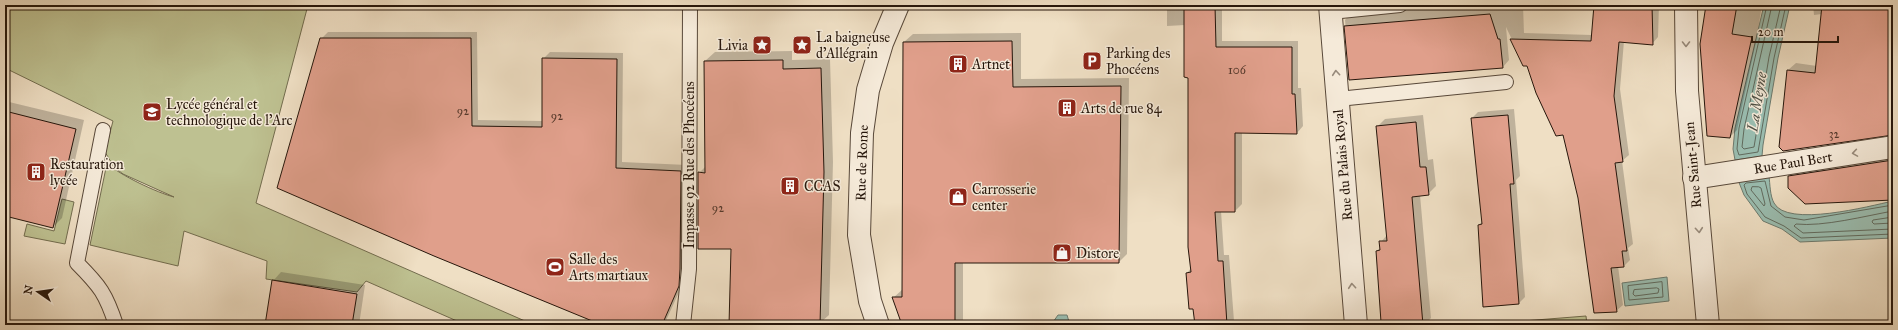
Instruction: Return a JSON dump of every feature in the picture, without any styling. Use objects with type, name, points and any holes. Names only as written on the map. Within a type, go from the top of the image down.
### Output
[{"type":"street","name":"Rue de Rome","points":[[878,325],[868,294],[859,235],[862,133],[868,90],[882,43],[898,5]]},
{"type":"street","name":"Rue Saint-Jean","points":[[1686,5],[1687,91],[1708,325]]},
{"type":"street","name":"Rue du Palais Royal","points":[[1330,8],[1356,325]]},
{"type":"street","name":"Rue Paul Bert","points":[[1694,178],[1893,146]]},
{"type":"lane","name":"Impasse 92 Rue des Phocéens","points":[[684,325],[689,269],[690,5]]},
{"type":"lane","points":[[1330,8],[1400,5]]},
{"type":"lane","points":[[1338,99],[1506,82]]},
{"type":"lane","points":[[104,130],[77,263],[97,283],[109,301],[116,325]]},
{"type":"green space","points":[[5,5],[308,5],[256,203],[534,325],[466,325],[366,281],[357,292],[266,279],[267,261],[184,231],[178,266],[90,245],[107,163],[120,173],[139,183],[158,192],[174,197],[123,174],[114,167],[105,152],[113,121],[5,68]]},
{"type":"green space","points":[[62,199],[74,202],[65,244],[24,236],[27,224],[54,231]]},
{"type":"green space","points":[[1586,316],[1587,325],[1473,325]]},
{"type":"water","name":"La Meyne","points":[[1764,5],[1790,5],[1778,58],[1762,156],[1735,160],[1733,149],[1735,128]]},
{"type":"water","points":[[1769,176],[1774,203],[1782,210],[1795,214],[1811,215],[1830,213],[1893,201],[1893,238],[1800,242],[1782,229],[1763,221],[1744,195],[1738,180]]},
{"type":"water","points":[[1667,277],[1669,301],[1625,306],[1622,283]]},
{"type":"water","points":[[1058,315],[1067,315],[1070,325],[1051,325]]},
{"type":"building","points":[[1184,5],[1215,5],[1216,47],[1292,47],[1292,94],[1295,94],[1297,134],[1235,133],[1235,212],[1215,212],[1218,261],[1223,261],[1227,325],[1195,325],[1193,309],[1189,309],[1186,273],[1191,272],[1188,247],[1188,78],[1184,77]]},
{"type":"building","points":[[1594,5],[1652,5],[1653,45],[1619,42],[1614,96],[1623,162],[1615,163],[1627,251],[1622,251],[1624,267],[1611,268],[1617,312],[1594,313],[1578,198],[1563,135],[1556,136],[1536,93],[1527,66],[1523,66],[1510,39],[1591,41]]},
{"type":"building","points":[[1706,5],[1737,5],[1732,34],[1752,37],[1730,138],[1707,136],[1700,44]]},
{"type":"building","points":[[1822,5],[1893,5],[1893,135],[1783,151],[1779,147],[1787,70],[1815,73]]},
{"type":"building","points":[[1490,14],[1498,39],[1500,39],[1503,68],[1349,80],[1344,26]]},
{"type":"building","points":[[320,38],[471,38],[472,126],[542,127],[542,58],[617,59],[616,168],[681,171],[679,286],[662,325],[602,325],[434,256],[277,188]]},
{"type":"building","points":[[1012,41],[1013,87],[1121,86],[1119,263],[955,263],[955,325],[902,325],[892,297],[902,297],[903,42]]},
{"type":"building","name":"CCAS","points":[[783,60],[783,69],[821,68],[824,172],[820,325],[760,323],[760,325],[729,325],[731,249],[698,249],[698,172],[705,173],[704,61]]},
{"type":"building","name":"Restauration lycée","points":[[5,111],[76,129],[53,228],[5,216]]},
{"type":"building","points":[[1508,115],[1514,184],[1510,184],[1519,304],[1483,307],[1478,225],[1482,224],[1471,118]]},
{"type":"building","points":[[1416,122],[1420,167],[1426,167],[1429,195],[1412,197],[1423,325],[1386,325],[1386,321],[1381,322],[1376,251],[1380,250],[1379,241],[1387,241],[1376,126]]},
{"type":"building","points":[[1893,160],[1893,200],[1805,204],[1788,188],[1788,176]]},
{"type":"building","points":[[272,280],[357,294],[352,325],[265,325]]},
{"type":"place","name":"Livia","points":[[762,45]]},
{"type":"place","name":"La baigneuse d’Allégrain","points":[[802,45]]},
{"type":"place","name":"Parking des Phocéens","points":[[1092,61]]},
{"type":"place","name":"Artnet","points":[[958,64]]},
{"type":"place","name":"Arts de rue 84","points":[[1067,108]]},
{"type":"place","name":"Lycée général et technologique de l'Arc","points":[[152,112]]},
{"type":"place","name":"Restauration lycée","points":[[36,172]]},
{"type":"place","name":"CCAS","points":[[790,186]]},
{"type":"place","name":"Carrosserie center","points":[[958,197]]},
{"type":"place","name":"Distore","points":[[1062,253]]},
{"type":"place","name":"Salle des Arts martiaux","points":[[555,267]]}]
